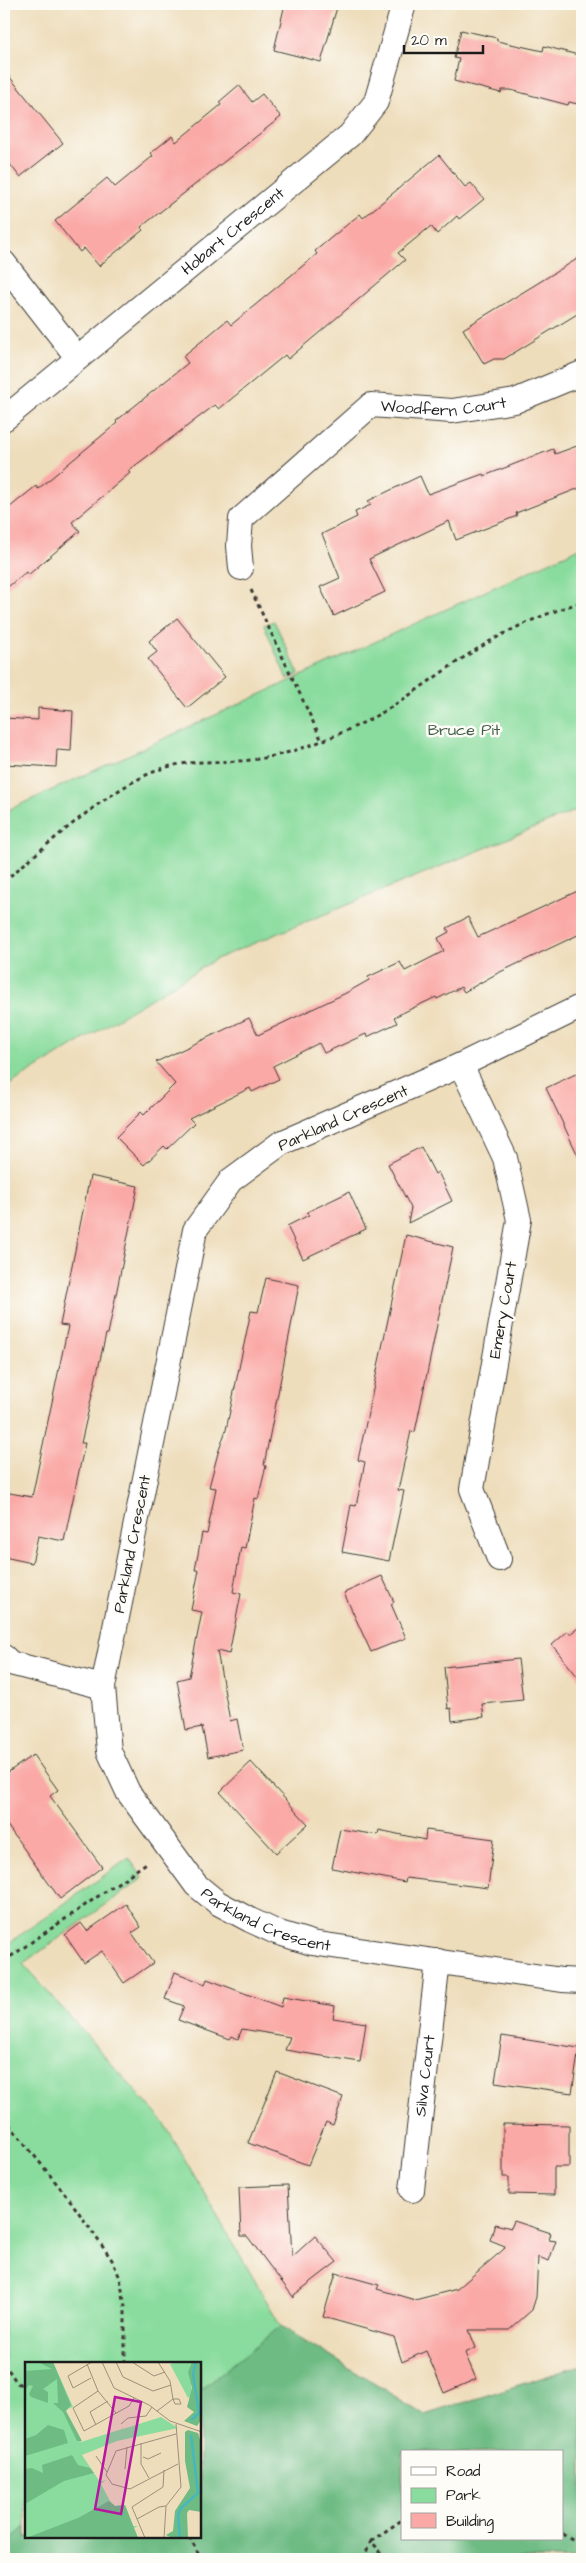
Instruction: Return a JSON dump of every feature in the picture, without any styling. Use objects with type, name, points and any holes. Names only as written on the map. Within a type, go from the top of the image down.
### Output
[{"type":"street","name":"Hobart Crescent","points":[[4,419],[350,135],[376,102],[404,4]]},
{"type":"street","points":[[4,263],[78,357]]},
{"type":"street","name":"Woodfern Court","points":[[241,568],[239,546],[241,519],[371,405],[452,411],[515,401],[582,374]]},
{"type":"street","name":"Parkland Crescent","points":[[582,1006],[461,1065],[281,1143],[231,1180],[195,1230],[103,1687],[110,1751],[128,1792],[196,1885],[218,1903],[276,1932],[312,1943],[562,1980],[582,1981]]},
{"type":"street","name":"Emery Court","points":[[461,1065],[505,1158],[519,1220],[472,1490],[499,1559]]},
{"type":"street","points":[[4,1657],[10,1663],[103,1687]]},
{"type":"street","name":"Silva Court","points":[[412,2190],[438,1961]]},
{"type":"path","points":[[241,568],[322,741]]},
{"type":"path","points":[[4,882],[97,807],[125,787],[148,775],[172,766],[257,760],[322,741],[382,712],[479,648],[519,626],[582,602]]},
{"type":"path","points":[[4,1961],[168,1849]]},
{"type":"path","points":[[4,2118],[70,2200],[112,2260],[120,2278],[125,2307],[125,2362]]},
{"type":"path","points":[[4,2364],[17,2382],[25,2386]]},
{"type":"path","points":[[364,2559],[371,2541],[401,2521]]},
{"type":"path","points":[[564,2534],[582,2544]]},
{"type":"path","points":[[190,2538],[201,2559]]},
{"type":"path","points":[[371,2541],[388,2559]]},
{"type":"green space","name":"Bruce Pit","points":[[582,547],[582,808],[216,959],[4,1088],[4,812]]},
{"type":"green space","points":[[274,621],[299,674],[287,679],[264,625]]},
{"type":"green space","points":[[129,1858],[143,1878],[23,1964],[164,2123],[281,2326],[425,2415],[582,2365],[582,2559],[4,2559],[4,1943],[6,1945]]},
{"type":"green space","points":[[281,2326],[425,2415],[582,2365],[582,2559],[4,2559],[4,2544],[25,2528],[25,2538],[201,2538],[201,2389]]},
{"type":"building","points":[[285,4],[338,4],[321,62],[274,50]]},
{"type":"building","points":[[461,30],[497,38],[497,41],[543,51],[544,46],[582,56],[582,105],[569,102],[568,105],[511,90],[502,90],[501,93],[454,81],[459,59],[454,58]]},
{"type":"building","points":[[4,70],[63,143],[20,177],[4,157]]},
{"type":"building","points":[[239,85],[252,102],[262,94],[281,117],[141,227],[143,230],[99,266],[84,248],[80,252],[55,221],[107,178],[115,187],[153,156],[151,153],[172,136],[176,142],[221,105],[219,102]]},
{"type":"building","points":[[439,155],[465,187],[471,183],[484,199],[459,219],[457,216],[437,234],[431,226],[398,253],[405,260],[288,359],[285,355],[219,409],[215,405],[128,471],[130,473],[72,522],[80,531],[28,575],[26,572],[4,590],[4,512],[36,486],[38,489],[117,423],[116,421],[188,363],[183,356],[227,320],[231,325],[317,254],[315,251],[360,214],[363,218]]},
{"type":"building","points":[[582,256],[582,311],[504,359],[494,359],[484,364],[463,329]]},
{"type":"building","points":[[577,446],[582,458],[582,487],[516,513],[517,516],[456,540],[449,521],[369,559],[385,592],[334,616],[320,587],[340,578],[322,534],[357,517],[355,512],[371,505],[368,501],[420,476],[428,494],[483,474],[484,476],[553,449],[555,454]]},
{"type":"building","points":[[177,618],[225,677],[187,708],[148,659],[157,652],[149,641]]},
{"type":"building","points":[[38,708],[73,711],[71,751],[57,750],[56,767],[4,764],[4,718],[38,720]]},
{"type":"building","points":[[582,889],[582,933],[496,974],[464,992],[461,987],[394,1017],[397,1023],[367,1037],[366,1034],[324,1053],[319,1043],[273,1066],[279,1079],[252,1092],[250,1088],[189,1118],[194,1123],[167,1149],[164,1146],[144,1165],[116,1137],[141,1112],[144,1115],[175,1084],[156,1062],[249,1018],[258,1035],[346,993],[369,980],[368,977],[400,962],[405,971],[444,951],[438,938],[449,932],[447,928],[468,917],[478,937]]},
{"type":"building","points":[[582,1071],[582,1164],[546,1088]]},
{"type":"building","points":[[421,1147],[435,1174],[438,1172],[452,1201],[408,1223],[411,1208],[388,1164]]},
{"type":"building","points":[[90,1176],[138,1186],[108,1334],[106,1334],[81,1443],[85,1443],[64,1541],[38,1536],[32,1563],[4,1557],[4,1492],[32,1497],[68,1326],[60,1325]]},
{"type":"building","points":[[349,1192],[366,1229],[303,1259],[287,1226],[309,1215],[307,1212]]},
{"type":"building","points":[[406,1235],[453,1247],[415,1432],[411,1431],[398,1490],[404,1491],[389,1561],[342,1552],[351,1505],[356,1506],[365,1462],[358,1460]]},
{"type":"building","points":[[266,1278],[299,1285],[264,1465],[266,1466],[258,1499],[255,1498],[245,1548],[241,1547],[233,1592],[241,1594],[229,1654],[217,1651],[230,1721],[237,1719],[243,1750],[208,1757],[202,1727],[186,1730],[177,1680],[189,1677],[202,1612],[191,1610],[199,1570],[195,1570],[202,1533],[207,1534],[216,1488],[209,1487],[226,1430],[251,1311],[258,1312]]},
{"type":"building","points":[[382,1576],[394,1602],[391,1604],[406,1638],[371,1652],[344,1593]]},
{"type":"building","points":[[582,1625],[582,1682],[552,1645],[568,1631],[570,1634]]},
{"type":"building","points":[[518,1659],[523,1700],[482,1704],[484,1717],[452,1721],[451,1708],[448,1709],[444,1667]]},
{"type":"building","points":[[33,1755],[58,1790],[50,1796],[102,1867],[60,1899],[4,1821],[4,1775]]},
{"type":"building","points":[[251,1762],[308,1824],[276,1853],[220,1792]]},
{"type":"building","points":[[340,1829],[378,1835],[379,1830],[425,1840],[426,1830],[494,1839],[488,1888],[406,1878],[405,1882],[332,1868]]},
{"type":"building","points":[[126,1904],[141,1927],[132,1933],[153,1963],[124,1983],[102,1951],[84,1963],[65,1935],[81,1923],[87,1931]]},
{"type":"building","points":[[175,1972],[205,1984],[207,1979],[281,2007],[283,1997],[335,2006],[333,2018],[366,2023],[360,2062],[285,2050],[290,2037],[242,2029],[238,2039],[232,2036],[230,2039],[178,2020],[184,2006],[165,1999]]},
{"type":"building","points":[[502,2036],[579,2048],[572,2093],[495,2082]]},
{"type":"building","points":[[277,2072],[343,2097],[333,2125],[326,2122],[308,2165],[248,2143]]},
{"type":"building","points":[[503,2124],[569,2125],[569,2167],[554,2167],[554,2195],[509,2194],[509,2177],[503,2177]]},
{"type":"building","points":[[288,2185],[292,2257],[315,2236],[337,2262],[294,2295],[294,2298],[247,2236],[241,2236],[239,2187]]},
{"type":"building","points":[[514,2221],[551,2233],[549,2240],[556,2241],[549,2261],[538,2257],[536,2297],[532,2310],[509,2330],[469,2330],[476,2348],[465,2353],[476,2379],[444,2393],[426,2351],[402,2362],[394,2337],[323,2317],[336,2273],[379,2285],[377,2289],[415,2300],[457,2289],[504,2249],[505,2246],[490,2240],[495,2224],[511,2228]]}]
